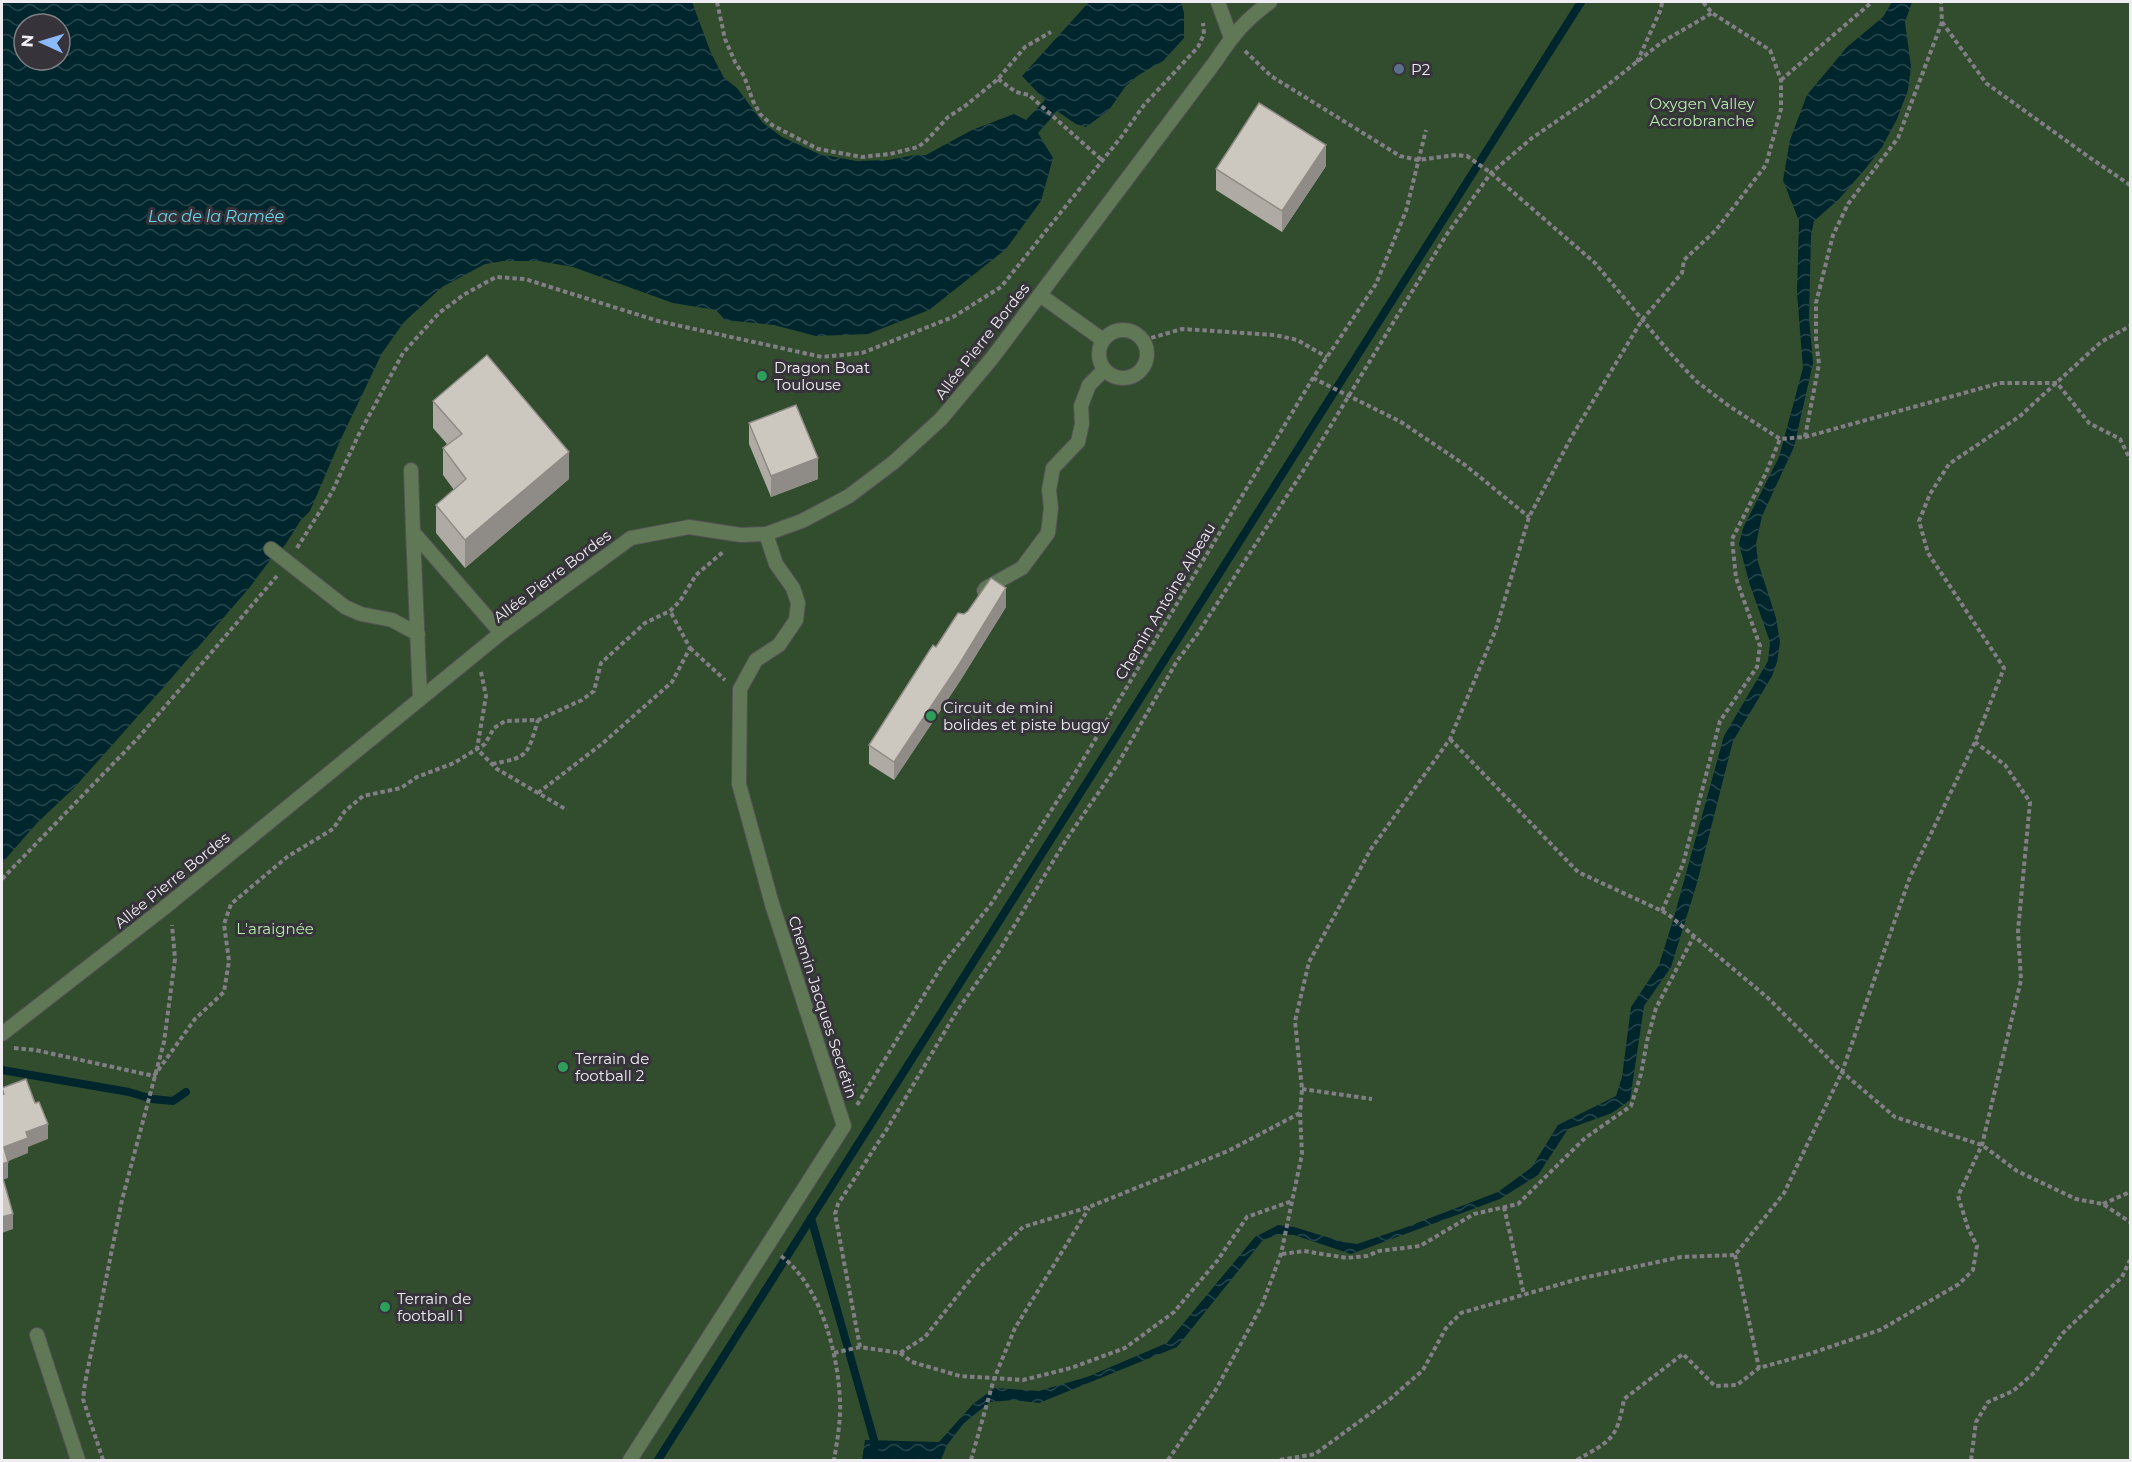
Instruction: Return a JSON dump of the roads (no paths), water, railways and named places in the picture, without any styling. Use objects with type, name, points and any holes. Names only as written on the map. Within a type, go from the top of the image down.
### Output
[{"type":"lane","points":[[1218,2],[1231,38]]},
{"type":"lane","name":"Allée Pierre Bordes","points":[[2,1034],[164,908],[501,633],[631,538],[689,527],[741,535],[766,534],[802,521],[849,496],[894,462],[941,419],[993,357],[1208,72],[1231,38],[1245,21],[1270,2]]},
{"type":"lane","points":[[1040,295],[1103,340]]},
{"type":"lane","points":[[1116,330],[1132,330],[1144,340],[1148,355],[1143,369],[1132,377],[1117,378],[1104,370],[1098,355],[1103,340],[1116,330]]},
{"type":"lane","points":[[974,606],[986,588],[1022,568],[1048,533],[1051,508],[1049,490],[1053,468],[1078,442],[1083,424],[1081,406],[1089,385],[1104,370]]},
{"type":"lane","points":[[411,470],[420,699]]},
{"type":"lane","points":[[413,532],[501,633]]},
{"type":"lane","name":"Chemin Jacques Secrétin","points":[[630,1461],[844,1126],[772,903],[743,806],[739,784],[740,689],[756,660],[779,645],[796,620],[798,603],[793,588],[776,564],[766,534]]},
{"type":"lane","points":[[271,549],[345,607],[361,614],[392,620],[418,634]]},
{"type":"lane","points":[[37,1335],[78,1461]]},
{"type":"water","name":"Lac de la Ramée","points":[[2,2],[692,2],[711,53],[724,78],[737,88],[763,123],[782,137],[819,154],[856,161],[889,160],[926,155],[972,130],[1014,114],[1026,120],[1045,100],[1022,76],[1089,2],[1181,2],[1184,13],[1184,38],[1163,61],[1137,76],[1125,87],[1109,110],[1086,127],[1076,124],[1057,111],[1038,133],[1053,158],[1041,201],[1006,249],[929,310],[868,334],[816,336],[774,325],[725,320],[716,310],[673,303],[573,267],[539,261],[503,261],[485,264],[442,287],[404,322],[382,353],[310,511],[301,520],[285,545],[74,788],[37,823],[2,863]]},
{"type":"water","points":[[1892,2],[1912,2],[1905,22],[1911,67],[1908,90],[1897,119],[1882,147],[1839,199],[1814,221],[1811,236],[1809,318],[1813,363],[1794,447],[1762,516],[1756,544],[1758,562],[1776,618],[1780,642],[1777,662],[1772,676],[1733,741],[1697,883],[1671,967],[1644,1006],[1630,1100],[1612,1113],[1568,1129],[1538,1175],[1500,1199],[1351,1254],[1294,1235],[1279,1234],[1263,1240],[1177,1347],[1039,1403],[1013,1400],[990,1402],[964,1423],[947,1445],[941,1460],[862,1460],[865,1440],[939,1442],[973,1404],[995,1388],[1039,1391],[1087,1377],[1167,1343],[1255,1237],[1278,1225],[1357,1244],[1498,1192],[1532,1167],[1558,1125],[1616,1096],[1622,1077],[1631,1007],[1659,965],[1724,736],[1768,661],[1770,642],[1749,582],[1739,544],[1743,528],[1779,457],[1803,368],[1797,293],[1799,221],[1783,180],[1790,140],[1807,95],[1847,47],[1883,17]]},
{"type":"waterway","points":[[658,1460],[1581,2]]},
{"type":"waterway","points":[[2,1070],[129,1092],[152,1099],[173,1101],[186,1092]]},
{"type":"waterway","points":[[811,1218],[874,1440],[875,1460]]},
{"type":"place","name":"P2","points":[[1399,69]]},
{"type":"place","name":"Dragon Boat Toulouse","points":[[762,376]]},
{"type":"place","name":"Circuit de mini bolides et piste buggy","points":[[931,716]]},
{"type":"place","name":"Terrain de football 2","points":[[563,1067]]},
{"type":"place","name":"Terrain de football 1","points":[[385,1307]]},
{"type":"park label","name":"Oxygen Valley Accrobranche","points":[[1702,112]]},
{"type":"park label","name":"L'araignée","points":[[275,928]]}]
